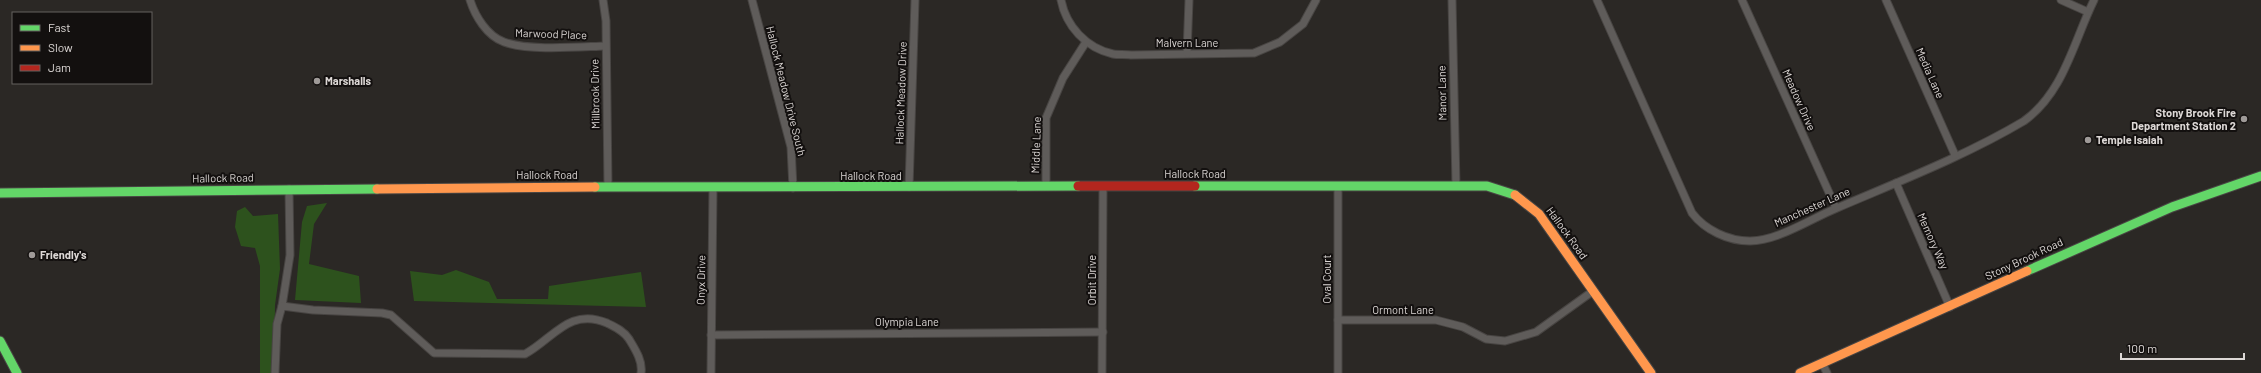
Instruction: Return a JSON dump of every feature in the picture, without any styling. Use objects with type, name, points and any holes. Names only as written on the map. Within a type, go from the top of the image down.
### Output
[{"type":"main road","name":"Stony Brook Road","points":[[1800,373],[1950,307],[2048,260],[2142,220],[2261,176]]},
{"type":"main road","name":"Hallock Road","points":[[0,193],[608,187],[909,188],[1046,186],[1456,185],[1494,187],[1515,195],[1528,203],[1545,221],[1651,373]]},
{"type":"main road","points":[[0,341],[17,373]]},
{"type":"street","name":"Marwood Place","points":[[470,0],[483,25],[491,35],[503,42],[527,46],[605,46]]},
{"type":"street","name":"Millbrook Drive","points":[[603,0],[608,187]]},
{"type":"street","name":"Hallock Meadow Drive South","points":[[752,0],[790,148],[793,188]]},
{"type":"street","name":"Hallock Meadow Drive","points":[[909,188],[915,0]]},
{"type":"street","name":"Malvern Lane","points":[[1061,0],[1066,18],[1086,42],[1112,54],[1254,53],[1270,48],[1303,24],[1316,0]]},
{"type":"street","points":[[1187,53],[1189,0]]},
{"type":"street","name":"Manor Lane","points":[[1452,0],[1456,185]]},
{"type":"street","name":"Manchester Lane","points":[[1598,0],[1692,213],[1700,223],[1723,236],[1736,239],[1764,239],[1776,236],[2008,131],[2035,113],[2062,76],[2094,0]]},
{"type":"street","name":"Meadow Drive","points":[[1742,0],[1836,208]]},
{"type":"street","name":"Media Lane","points":[[1886,0],[1955,155]]},
{"type":"street","points":[[2061,0],[2088,12]]},
{"type":"street","name":"Middle Lane","points":[[1046,186],[1046,118],[1063,78],[1086,42]]},
{"type":"street","name":"Memory Way","points":[[1896,183],[1950,307]]},
{"type":"street","name":"Oval Court","points":[[1338,186],[1338,373]]},
{"type":"street","name":"Orbit Drive","points":[[1102,373],[1103,187]]},
{"type":"street","name":"Onyx Drive","points":[[711,373],[713,188]]},
{"type":"street","points":[[275,373],[277,324],[282,306],[290,255],[289,189]]},
{"type":"street","name":"Ormont Lane","points":[[1338,320],[1436,320],[1463,327],[1486,339],[1505,341],[1536,332],[1593,291]]},
{"type":"street","points":[[282,306],[313,310],[382,313],[391,315],[434,353],[525,354],[535,349],[560,326],[573,321],[587,319],[601,321],[626,334],[637,351],[641,373]]},
{"type":"street","name":"Olympia Lane","points":[[711,335],[1103,332]]},
{"type":"street","points":[[1822,364],[1827,373]]},
{"type":"green space","points":[[327,203],[314,224],[309,264],[359,276],[361,303],[295,300],[302,222],[307,206]]},
{"type":"green space","points":[[245,207],[253,216],[278,214],[280,269],[275,305],[274,373],[260,373],[260,266],[255,248],[241,246],[235,227],[237,211]]},
{"type":"green space","points":[[456,270],[489,282],[497,299],[548,299],[549,286],[641,272],[646,307],[414,301],[410,271],[442,275]]},
{"type":"traffic: fast","points":[[2027,271],[2172,207],[2261,176]]},
{"type":"traffic: fast","points":[[595,187],[1078,186]]},
{"type":"traffic: fast","points":[[1195,186],[1487,186],[1515,195]]},
{"type":"traffic: fast","points":[[0,193],[377,189]]},
{"type":"traffic: fast","points":[[0,341],[17,373]]},
{"type":"traffic: slow","points":[[377,189],[595,187]]},
{"type":"traffic: slow","points":[[1515,195],[1539,214],[1651,373]]},
{"type":"traffic: slow","points":[[1800,373],[2027,271]]},
{"type":"traffic: jam","points":[[1078,186],[1195,186]]},
{"type":"place","name":"Marshalls","points":[[317,81]]},
{"type":"place","name":"Stony Brook Fire Department Station 2","points":[[2244,119]]},
{"type":"place","name":"Temple Isaiah","points":[[2088,140]]},
{"type":"place","name":"Friendly's","points":[[32,255]]}]
